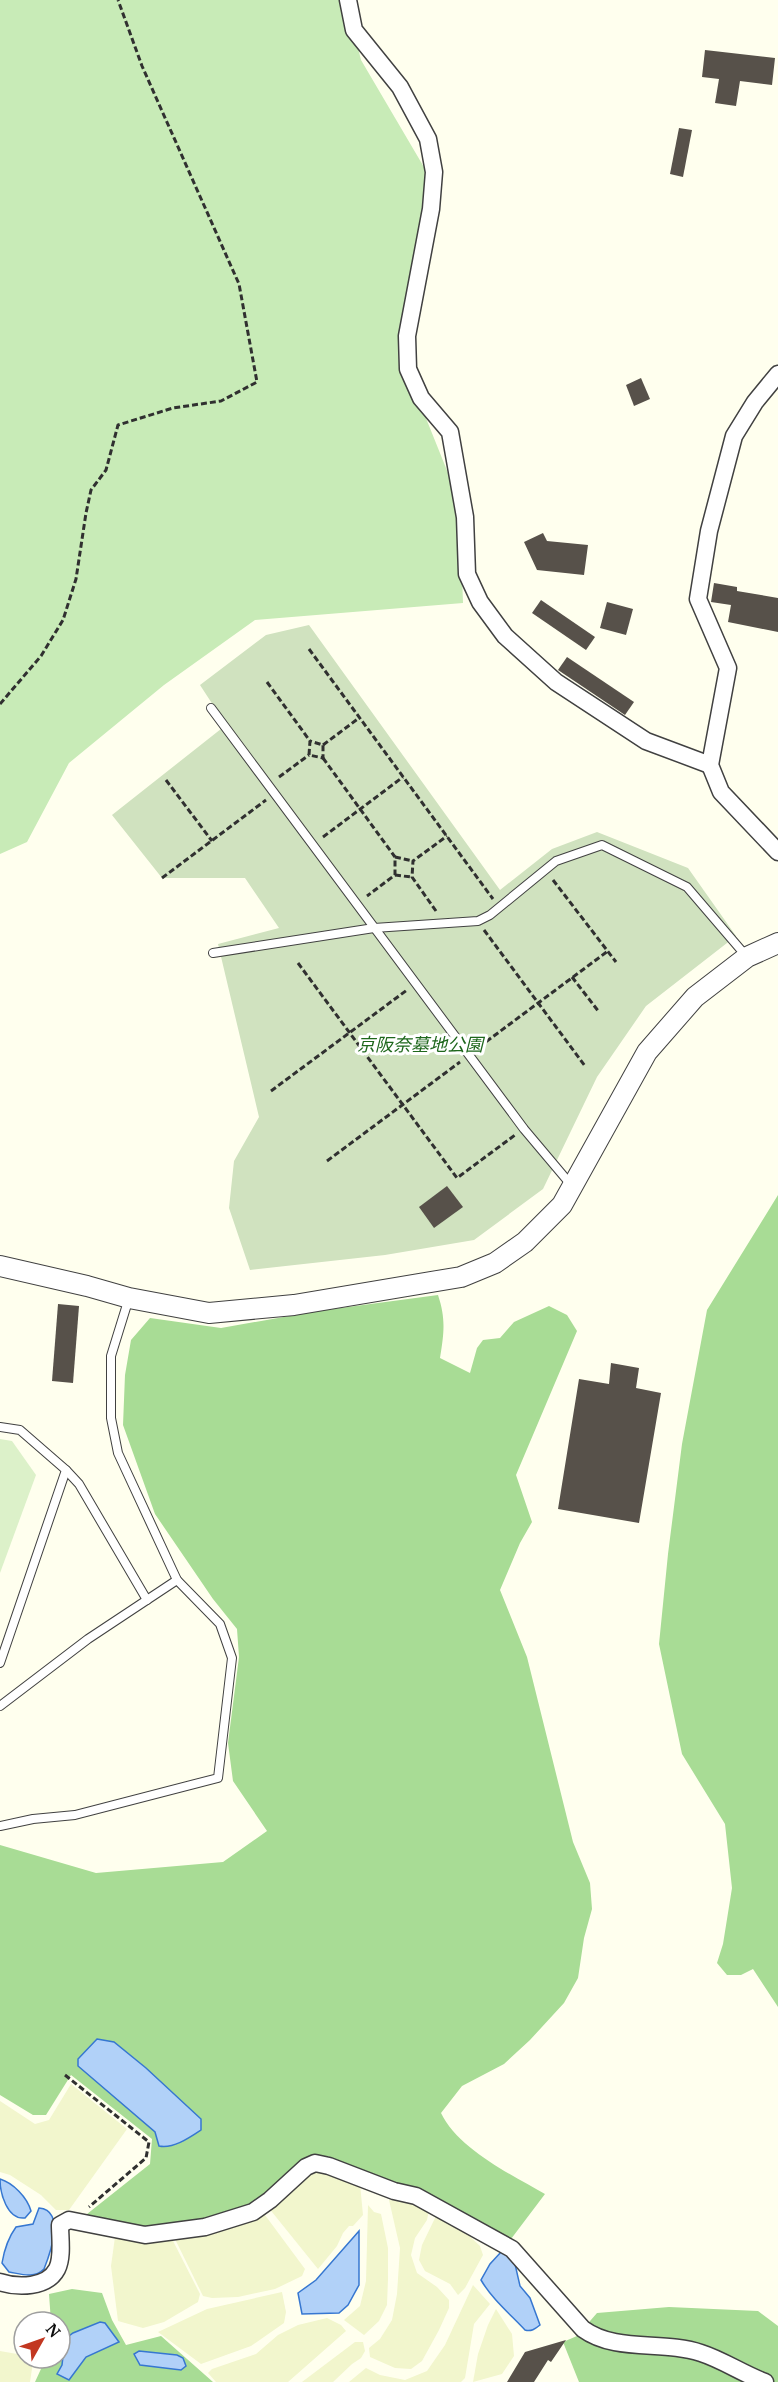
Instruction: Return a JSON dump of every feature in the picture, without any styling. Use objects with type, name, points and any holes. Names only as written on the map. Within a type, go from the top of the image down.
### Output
[{"type":"street","points":[[348,0],[354,30],[400,87],[428,139],[434,172],[432,200],[407,336],[408,369],[421,398],[450,432],[465,517],[467,574],[480,602],[505,636],[556,682],[646,741],[710,765]]},
{"type":"street","points":[[778,374],[755,402],[734,436],[709,531],[698,599],[728,668],[710,765],[721,792],[778,852]]},
{"type":"street","points":[[0,1266],[129,1298],[209,1313],[294,1305],[461,1277],[495,1263],[525,1242],[562,1205],[647,1052],[695,997],[747,957],[778,943]]},
{"type":"street","points":[[0,2282],[24,2286],[44,2282],[57,2269],[60,2252],[60,2225],[69,2220],[145,2235],[205,2227],[253,2212],[270,2200],[306,2167],[315,2163],[342,2170],[394,2191],[416,2196],[512,2249],[583,2329],[593,2337],[607,2342],[672,2347],[700,2352],[765,2382]]},
{"type":"lane","points":[[211,708],[524,1129],[572,1187]]},
{"type":"lane","points":[[213,953],[374,928],[478,921],[556,861],[602,845],[687,887],[747,957]]},
{"type":"lane","points":[[0,1826],[33,1819],[75,1815],[218,1778],[232,1658],[220,1624],[177,1580],[118,1453],[111,1418],[111,1356],[129,1298]]},
{"type":"lane","points":[[0,1427],[20,1430],[79,1484],[147,1600]]},
{"type":"lane","points":[[0,1663],[66,1470]]},
{"type":"lane","points":[[0,1706],[88,1639],[177,1580]]},
{"type":"path","points":[[0,704],[41,656],[63,620],[76,579],[91,490],[106,470],[118,425],[173,408],[221,401],[258,382],[239,285],[142,66],[118,0]]},
{"type":"path","points":[[309,649],[499,907]]},
{"type":"path","points":[[267,682],[310,741],[323,745]]},
{"type":"path","points":[[323,745],[359,718]]},
{"type":"path","points":[[268,785],[309,755],[310,741]]},
{"type":"path","points":[[323,745],[323,759]]},
{"type":"path","points":[[309,755],[323,759],[396,857],[395,875]]},
{"type":"path","points":[[312,845],[403,777]]},
{"type":"path","points":[[166,780],[212,841]]},
{"type":"path","points":[[162,878],[274,794]]},
{"type":"path","points":[[396,857],[413,861],[447,836]]},
{"type":"path","points":[[413,861],[412,877],[445,923]]},
{"type":"path","points":[[546,870],[616,962]]},
{"type":"path","points":[[356,904],[395,875],[412,877]]},
{"type":"path","points":[[478,921],[585,1066]]},
{"type":"path","points":[[298,963],[457,1178],[524,1129]]},
{"type":"path","points":[[572,977],[599,1012]]},
{"type":"path","points":[[271,1091],[415,983]]},
{"type":"path","points":[[65,2074],[148,2142],[146,2158],[89,2208]]},
{"type":"green space","points":[[0,0],[346,0],[361,60],[428,174],[403,361],[450,478],[461,548],[463,603],[255,620],[164,685],[69,763],[27,842],[0,854]]},
{"type":"green space","name":"京阪奈墓地公園","points":[[309,625],[500,890],[552,849],[597,832],[688,868],[736,936],[646,1006],[597,1077],[543,1189],[474,1240],[385,1255],[250,1270],[229,1208],[234,1161],[259,1117],[218,944],[279,928],[245,878],[162,878],[112,815],[226,725],[200,685],[266,635]]},
{"type":"green space","points":[[778,1195],[778,2007],[753,1969],[741,1975],[727,1975],[717,1963],[723,1944],[732,1888],[725,1824],[682,1754],[659,1644],[682,1444],[707,1310]]},
{"type":"green space","points":[[438,1295],[444,1326],[440,1358],[470,1373],[477,1348],[483,1340],[500,1338],[514,1322],[549,1306],[567,1315],[577,1331],[516,1475],[532,1522],[520,1543],[500,1590],[527,1657],[573,1842],[590,1883],[592,1909],[584,1938],[578,1978],[564,2003],[504,2064],[462,2086],[441,2113],[460,2138],[487,2160],[545,2194],[511,2239],[370,2178],[328,2156],[302,2160],[283,2182],[250,2206],[206,2222],[142,2227],[82,2218],[150,2164],[152,2139],[71,2075],[46,2115],[33,2115],[0,2095],[0,1845],[96,1873],[223,1862],[267,1831],[233,1781],[228,1743],[239,1657],[237,1629],[213,1599],[155,1514],[123,1425],[125,1375],[131,1340],[150,1318],[221,1328],[318,1311]]},
{"type":"green space","points":[[0,1439],[12,1441],[36,1475],[0,1573]]},
{"type":"green space","points":[[71,2084],[127,2129],[69,2210],[56,2210],[41,2195],[10,2175],[0,2172],[0,2101],[35,2124],[49,2120]]},
{"type":"green space","points":[[320,2168],[360,2184],[363,2215],[343,2233],[337,2246],[318,2269],[268,2207],[291,2186]]},
{"type":"green space","points":[[389,2200],[417,2202],[429,2210],[427,2220],[415,2238],[411,2255],[417,2273],[437,2287],[449,2300],[449,2308],[422,2361],[411,2369],[395,2368],[370,2357],[369,2348],[380,2339],[392,2320],[397,2294],[400,2248]]},
{"type":"green space","points":[[368,2205],[374,2212],[381,2214],[388,2248],[388,2279],[387,2305],[379,2321],[364,2335],[344,2320],[360,2306],[366,2281]]},
{"type":"green space","points":[[262,2211],[305,2269],[302,2276],[275,2289],[238,2297],[203,2296],[174,2237]]},
{"type":"green space","points":[[436,2216],[464,2231],[480,2246],[483,2255],[465,2288],[458,2295],[450,2284],[425,2271],[419,2260],[422,2245]]},
{"type":"green space","points":[[115,2237],[171,2237],[200,2294],[198,2302],[164,2322],[143,2328],[118,2321],[111,2266]]},
{"type":"green space","points":[[473,2285],[490,2304],[474,2324],[465,2378],[461,2382],[349,2382],[366,2368],[380,2375],[405,2380],[427,2371],[445,2345]]},
{"type":"green space","points":[[72,2289],[102,2293],[112,2320],[126,2345],[161,2336],[213,2382],[35,2382],[40,2370],[72,2370],[72,2310],[50,2310],[49,2294]]},
{"type":"green space","points":[[282,2292],[286,2312],[284,2323],[251,2346],[201,2364],[158,2332],[207,2309]]},
{"type":"green space","points":[[669,2307],[758,2311],[778,2326],[778,2382],[579,2382],[563,2342],[577,2336],[597,2313]]},
{"type":"green space","points":[[496,2309],[512,2334],[514,2356],[502,2374],[473,2382],[478,2354]]},
{"type":"green space","points":[[327,2318],[341,2325],[346,2331],[288,2382],[216,2382],[208,2373],[212,2369],[256,2354],[278,2335],[298,2325]]},
{"type":"green space","points":[[355,2342],[363,2342],[365,2351],[361,2358],[333,2382],[302,2382]]},
{"type":"green space","points":[[0,2351],[12,2353],[12,2370],[32,2370],[30,2382],[0,2382]]},
{"type":"water","points":[[97,2039],[114,2042],[146,2068],[201,2119],[201,2130],[175,2144],[159,2146],[155,2132],[78,2066],[78,2059]]},
{"type":"water","points":[[0,2179],[14,2187],[23,2196],[31,2211],[25,2218],[14,2215],[9,2210],[3,2198]]},
{"type":"water","points":[[39,2208],[52,2216],[54,2224],[50,2253],[44,2269],[32,2275],[9,2272],[2,2263],[9,2240],[16,2227],[33,2224]]},
{"type":"water","points":[[359,2231],[359,2285],[348,2305],[339,2313],[302,2314],[298,2293],[316,2280]]},
{"type":"water","points":[[501,2252],[505,2253],[515,2264],[520,2286],[530,2298],[540,2325],[533,2330],[525,2330],[496,2300],[481,2280],[490,2264]]},
{"type":"water","points":[[100,2322],[105,2323],[119,2342],[86,2357],[69,2380],[57,2374],[59,2370],[72,2370],[73,2333]]},
{"type":"water","points":[[139,2351],[177,2355],[183,2358],[186,2366],[181,2370],[140,2365],[134,2354]]},
{"type":"building","points":[[705,50],[775,58],[772,85],[740,81],[736,106],[715,103],[719,79],[702,77]]},
{"type":"building","points":[[679,128],[692,130],[683,177],[670,174]]},
{"type":"building","points":[[641,378],[650,399],[634,406],[626,385]]},
{"type":"building","points":[[543,533],[547,541],[588,545],[584,575],[537,570],[524,542]]},
{"type":"building","points":[[714,583],[737,587],[737,591],[778,598],[778,632],[728,622],[731,605],[711,602]]},
{"type":"building","points":[[541,600],[595,637],[586,650],[532,613]]},
{"type":"building","points":[[607,602],[633,609],[626,635],[600,628]]},
{"type":"building","points":[[567,657],[634,702],[625,715],[558,670]]},
{"type":"building","points":[[447,1186],[463,1207],[434,1228],[419,1207]]},
{"type":"building","points":[[58,1304],[79,1306],[73,1383],[52,1381]]},
{"type":"building","points":[[611,1363],[639,1368],[636,1388],[661,1393],[639,1523],[558,1509],[579,1379],[609,1384]]},
{"type":"building","points":[[566,2340],[551,2362],[548,2360],[534,2382],[507,2382],[525,2352]]}]
